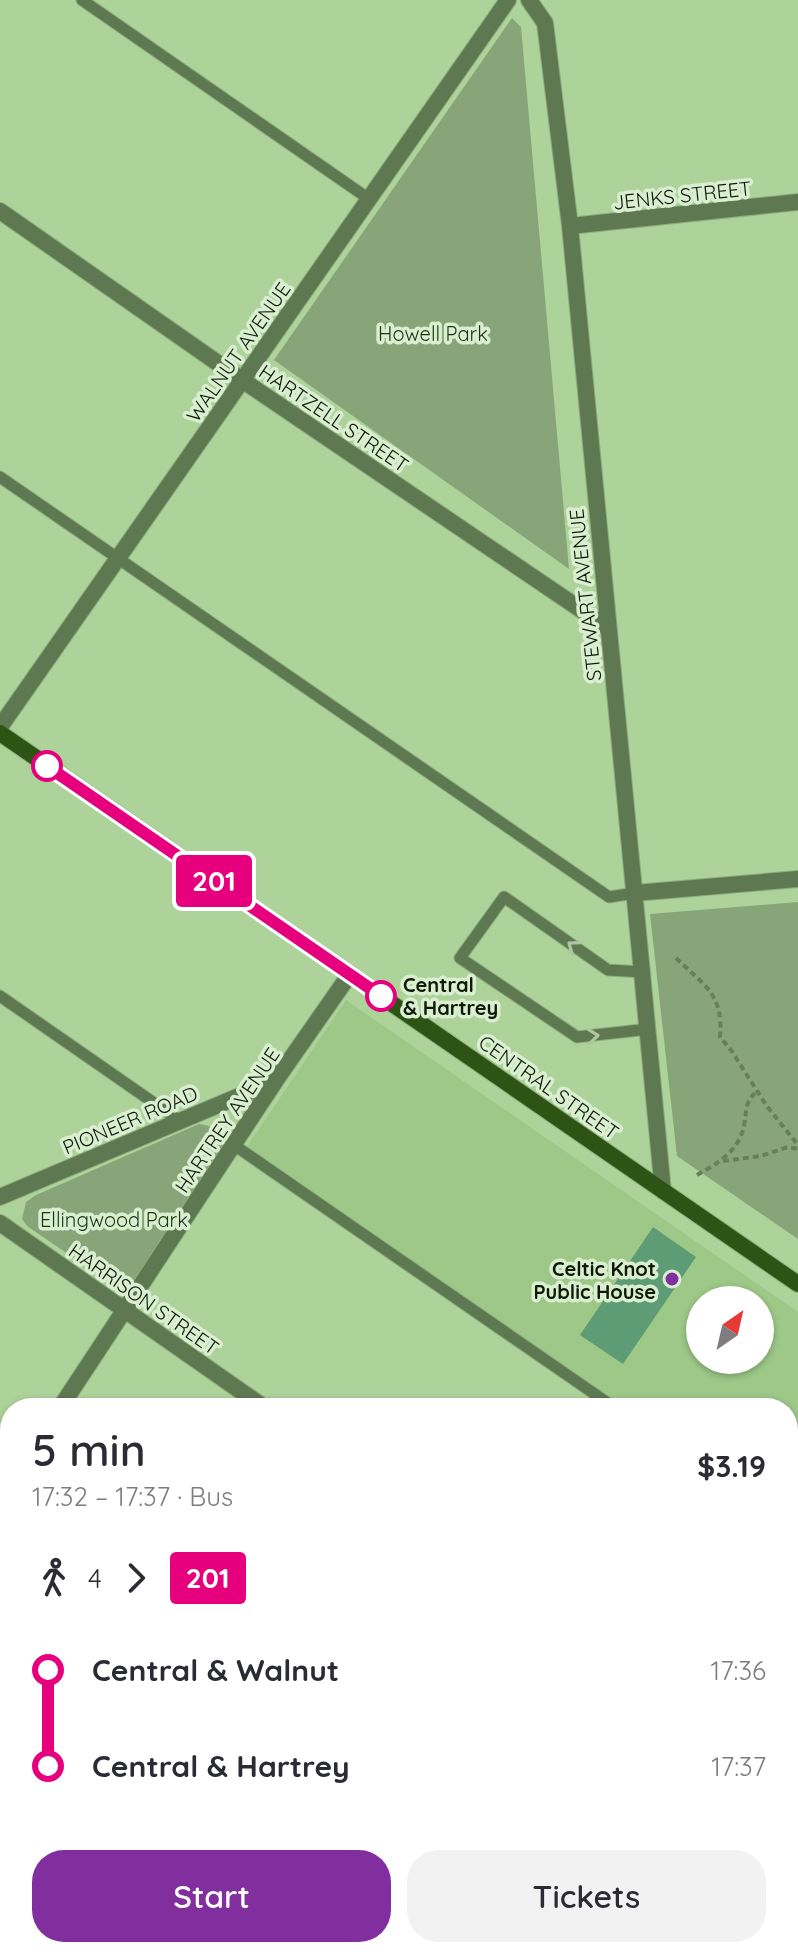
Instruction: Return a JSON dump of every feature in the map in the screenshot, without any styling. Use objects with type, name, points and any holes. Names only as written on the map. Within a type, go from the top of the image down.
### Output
[{"type":"main road","name":"CENTRAL STREET","points":[[0,733],[798,1284]]},
{"type":"street","name":"WALNUT AVENUE","points":[[0,727],[508,0]]},
{"type":"street","name":"STEWART AVENUE","points":[[529,0],[545,23],[570,226],[663,1191]]},
{"type":"street","name":"JENKS STREET","points":[[570,226],[798,202]]},
{"type":"street","name":"HARTZELL STREET","points":[[0,211],[242,380],[608,628]]},
{"type":"street","points":[[635,893],[798,879]]},
{"type":"street","name":"HARTREY AVENUE","points":[[67,1398],[276,1080],[350,974]]},
{"type":"street","name":"PIONEER ROAD","points":[[0,1197],[276,1080]]},
{"type":"street","name":"HARRISON STREET","points":[[0,1223],[251,1398]]},
{"type":"lane","points":[[82,0],[369,199]]},
{"type":"lane","points":[[0,477],[609,897],[635,893]]},
{"type":"lane","points":[[643,972],[608,970],[504,897],[460,958],[577,1037],[649,1029]]},
{"type":"lane","points":[[0,996],[180,1121]]},
{"type":"lane","points":[[234,1145],[601,1398]]},
{"type":"path","points":[[676,958],[711,989],[720,1015],[720,1037],[798,1147]]},
{"type":"path","points":[[721,1162],[740,1137],[748,1099],[757,1091]]},
{"type":"path","points":[[697,1175],[721,1162],[798,1147]]},
{"type":"shaded area","points":[[346,1000],[760,1286],[686,1286],[686,1374],[774,1374],[774,1295],[798,1312],[798,1398],[608,1398],[246,1148]]},
{"type":"green space","name":"Howell Park","points":[[512,18],[521,27],[569,569],[274,360]]},
{"type":"green space","points":[[798,902],[798,1239],[677,1156],[650,914]]},
{"type":"green space","name":"Ellingwood Park","points":[[199,1124],[218,1132],[222,1140],[221,1150],[133,1286],[122,1291],[27,1226],[22,1219],[26,1202],[36,1195]]},
{"type":"building","points":[[653,1227],[696,1257],[623,1364],[580,1335]]},
{"type":"bus line","name":"201","points":[[47,766],[381,996]]},
{"type":"place","name":"Central & Hartrey","points":[[381,996]]},
{"type":"place","name":"Celtic Knot Public House","points":[[672,1279]]}]
